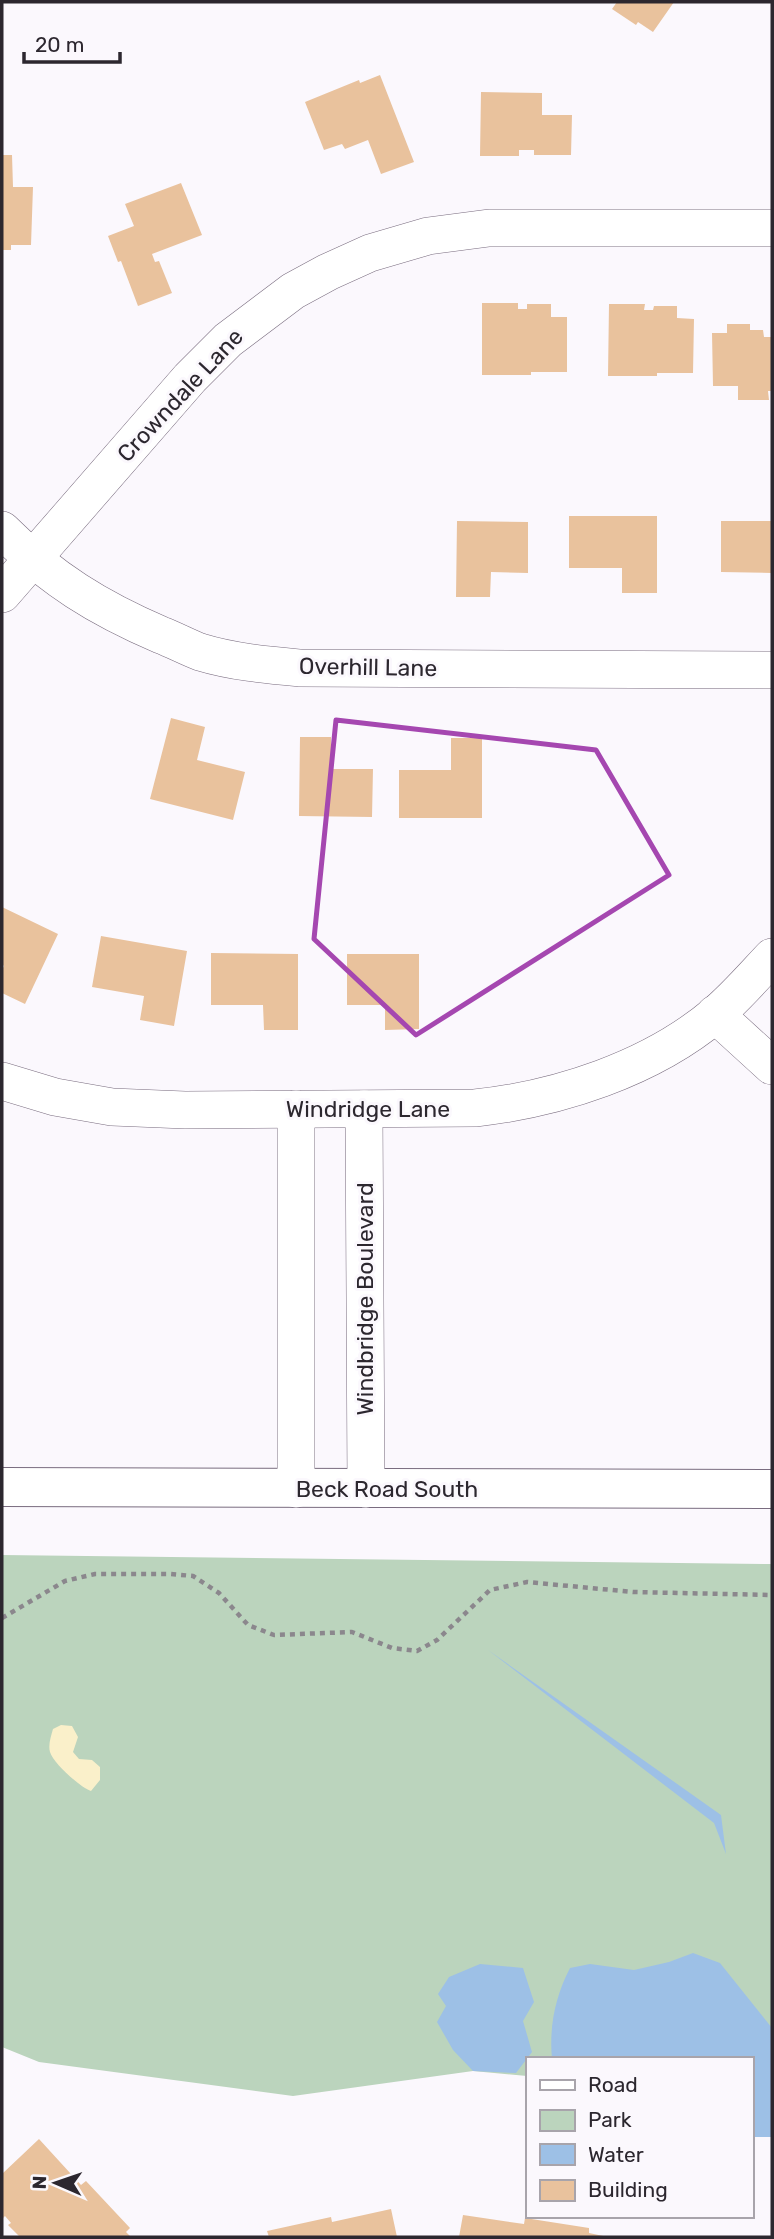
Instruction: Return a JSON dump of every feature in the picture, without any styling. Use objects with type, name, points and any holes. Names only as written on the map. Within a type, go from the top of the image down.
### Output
[{"type":"main road","name":"Beck Road South","points":[[2,1487],[772,1489]]},
{"type":"street","name":"Crowndale Lane","points":[[2,594],[190,378],[228,340],[292,291],[328,272],[370,253],[428,236],[489,228],[772,228]]},
{"type":"street","name":"Overhill Lane","points":[[2,530],[32,560],[82,596],[200,652],[255,664],[314,668],[772,670]]},
{"type":"street","name":"Windridge Lane","points":[[2,1081],[55,1097],[112,1107],[186,1110],[365,1109],[475,1108],[512,1104],[549,1096],[597,1080],[633,1065],[679,1040],[715,1014],[772,957]]},
{"type":"street","points":[[715,1014],[772,1066]]},
{"type":"street","points":[[296,1109],[296,1489]]},
{"type":"street","name":"Windbridge Boulevard","points":[[365,1109],[366,1489]]},
{"type":"path","points":[[2,1618],[65,1581],[94,1574],[172,1574],[193,1576],[219,1594],[248,1625],[274,1634],[352,1632],[392,1648],[417,1651],[437,1640],[489,1590],[527,1582],[633,1592],[772,1595]]},
{"type":"highlighted area","points":[[336,720],[596,750],[669,875],[416,1035],[314,939]]},
{"type":"green space","points":[[2,1555],[772,1564],[772,2137],[753,2137],[753,2057],[526,2057],[526,2076],[473,2071],[293,2096],[39,2062],[2,2047]]},
{"type":"sand","points":[[61,1725],[72,1726],[78,1737],[73,1752],[79,1759],[92,1760],[100,1767],[100,1780],[91,1791],[68,1774],[52,1757],[50,1743],[53,1729]]},
{"type":"water","points":[[488,1650],[721,1815],[726,1854],[714,1823]]},
{"type":"water","points":[[693,1953],[720,1963],[772,2028],[772,2137],[753,2137],[753,2057],[552,2057],[554,2012],[570,1968],[590,1964],[634,1970]]},
{"type":"water","points":[[480,1964],[523,1968],[534,2002],[523,2021],[532,2052],[516,2073],[473,2071],[453,2050],[437,2022],[446,2006],[438,1994],[449,1977]]},
{"type":"building","points":[[617,2],[674,2],[653,32],[638,22],[636,25],[612,9]]},
{"type":"building","points":[[380,75],[414,162],[381,174],[368,140],[345,149],[342,144],[324,150],[305,102],[359,80],[360,83]]},
{"type":"building","points":[[481,92],[542,93],[542,115],[572,115],[571,155],[534,155],[534,150],[519,150],[519,156],[480,156]]},
{"type":"building","points":[[2,155],[12,155],[13,187],[33,187],[31,245],[11,245],[11,250],[2,250]]},
{"type":"building","points":[[181,183],[202,235],[152,254],[155,262],[159,261],[172,293],[138,306],[121,261],[118,262],[108,236],[134,226],[125,204]]},
{"type":"building","points":[[482,303],[518,303],[518,309],[527,309],[527,304],[551,304],[551,317],[567,317],[567,372],[482,375]]},
{"type":"building","points":[[609,304],[645,304],[644,310],[653,310],[654,306],[677,306],[677,318],[694,319],[693,373],[608,376]]},
{"type":"building","points":[[727,324],[750,324],[750,330],[763,330],[764,337],[772,337],[772,391],[768,391],[769,400],[738,400],[738,386],[713,386],[712,333],[727,333]]},
{"type":"building","points":[[569,516],[657,516],[657,593],[622,593],[622,568],[569,568]]},
{"type":"building","points":[[457,521],[528,522],[528,573],[491,572],[490,597],[456,597]]},
{"type":"building","points":[[721,521],[772,521],[772,573],[721,572]]},
{"type":"building","points":[[171,718],[205,727],[197,760],[245,772],[233,820],[150,799]]},
{"type":"building","points":[[300,737],[331,737],[331,769],[373,769],[372,817],[299,816]]},
{"type":"building","points":[[451,738],[482,738],[482,818],[399,818],[399,770],[451,770]]},
{"type":"building","points":[[2,907],[58,934],[25,1004],[2,993]]},
{"type":"building","points":[[101,936],[187,951],[174,1026],[140,1020],[144,996],[92,987]]},
{"type":"building","points":[[211,953],[298,954],[298,1030],[264,1030],[263,1005],[211,1005]]},
{"type":"building","points":[[347,954],[419,954],[419,1029],[385,1030],[385,1005],[347,1005]]},
{"type":"building","points":[[39,2139],[81,2185],[86,2181],[130,2228],[126,2232],[131,2237],[20,2237],[8,2225],[11,2223],[5,2216],[2,2219],[2,2174]]},
{"type":"building","points":[[391,2209],[397,2237],[269,2237],[267,2231],[331,2217],[332,2222]]},
{"type":"building","points":[[463,2215],[524,2224],[525,2218],[589,2228],[589,2233],[608,2237],[459,2237]]}]
